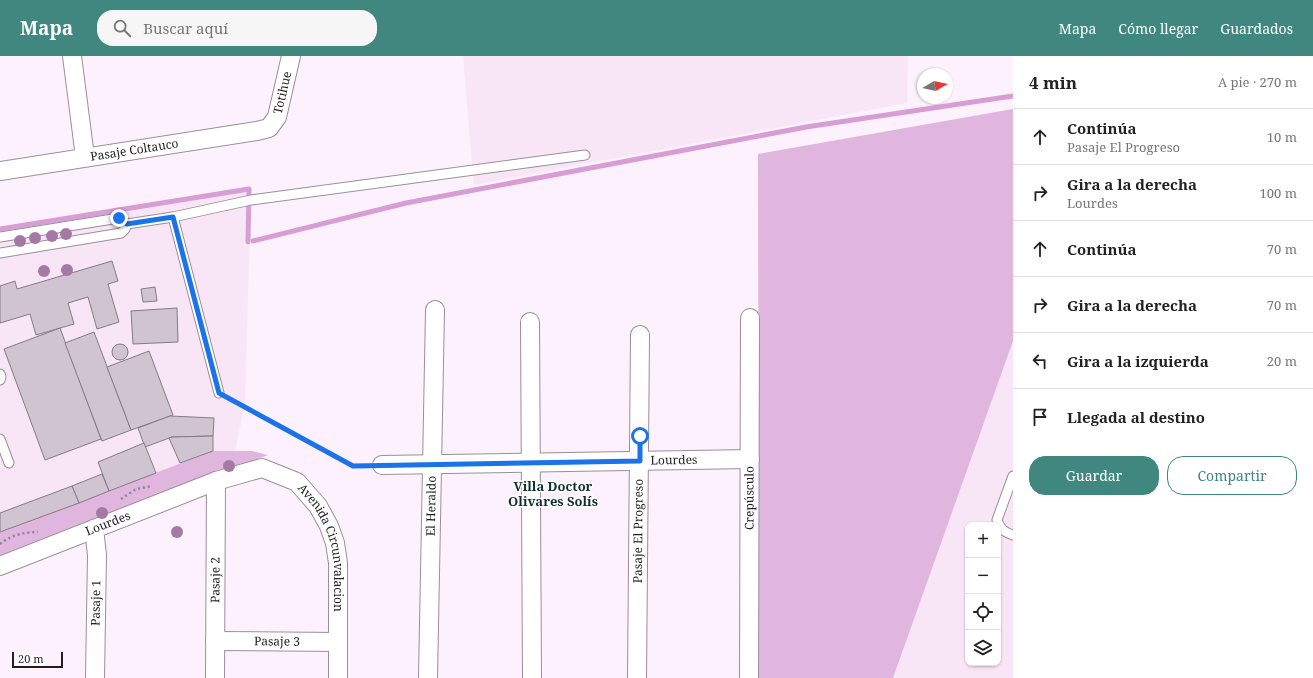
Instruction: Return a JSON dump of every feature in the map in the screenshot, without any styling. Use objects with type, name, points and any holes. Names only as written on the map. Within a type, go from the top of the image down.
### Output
[{"type":"street","points":[[72,56],[85,157]]},
{"type":"street","name":"Totihue","points":[[269,128],[277,117],[291,56]]},
{"type":"street","name":"Pasaje Coltauco","points":[[0,171],[269,128]]},
{"type":"street","name":"El Heraldo","points":[[428,678],[435,310]]},
{"type":"street","name":"Crepúsculo","points":[[749,678],[750,318]]},
{"type":"street","points":[[530,322],[532,678]]},
{"type":"street","name":"Pasaje El Progreso","points":[[637,678],[640,335]]},
{"type":"street","name":"Lourdes","points":[[382,465],[531,464],[750,459]]},
{"type":"street","name":"Avenida Circunvalacion","points":[[216,481],[262,468],[297,482],[318,506],[329,526],[335,543],[338,584],[338,678]]},
{"type":"street","name":"Lourdes","points":[[0,566],[216,481]]},
{"type":"street","name":"Pasaje 2","points":[[215,678],[216,481]]},
{"type":"street","name":"Pasaje 1","points":[[94,529],[97,555],[95,678]]},
{"type":"street","name":"Pasaje 3","points":[[215,641],[338,642]]},
{"type":"lane","points":[[0,236],[119,218],[127,224],[173,217],[249,200],[344,186],[585,156]]},
{"type":"lane","points":[[173,217],[219,393]]},
{"type":"lane","points":[[0,253],[121,233],[127,224]]},
{"type":"lane","points":[[0,374],[0,380]]},
{"type":"lane","points":[[0,439],[9,463]]},
{"type":"lane","points":[[1013,476],[997,520],[999,527],[1005,532],[1013,535]]},
{"type":"path","points":[[219,393],[353,466],[382,465]]},
{"type":"shaded area","points":[[463,56],[908,56],[907,103],[474,185]]},
{"type":"shaded area","points":[[1013,109],[1013,341],[893,678],[759,678],[758,154]]},
{"type":"shaded area","points":[[251,187],[245,402],[232,468],[0,557],[0,227]]},
{"type":"shaded area","points":[[1013,341],[1013,678],[893,678],[933,564]]},
{"type":"shaded area","points":[[213,451],[252,451],[268,455],[0,557],[0,532]]},
{"type":"building","points":[[112,261],[118,281],[108,284],[119,322],[97,329],[88,297],[68,303],[74,324],[36,335],[30,314],[0,323],[0,286],[15,281],[17,289]]},
{"type":"building","points":[[155,287],[157,301],[143,302],[141,289]]},
{"type":"building","points":[[177,308],[178,342],[133,344],[131,311]]},
{"type":"building","points":[[60,328],[101,439],[45,460],[4,349]]},
{"type":"building","points":[[94,332],[131,430],[102,441],[65,343]]},
{"type":"building","points":[[117,344],[123,344],[128,349],[126,358],[123,360],[117,360],[112,355],[112,349]]},
{"type":"building","points":[[149,351],[173,415],[131,430],[107,367]]},
{"type":"building","points":[[170,416],[214,418],[213,436],[172,437],[145,447],[138,428]]},
{"type":"building","points":[[213,436],[213,451],[180,463],[169,438],[172,437]]},
{"type":"building","points":[[144,443],[156,473],[109,491],[98,462]]},
{"type":"building","points":[[102,474],[109,491],[79,503],[72,486]]},
{"type":"building","points":[[72,486],[79,503],[0,532],[0,513]]},
{"type":"waterway","points":[[253,241],[406,203],[806,127],[1013,96]]},
{"type":"waterway","points":[[0,229],[249,189],[248,242]]},
{"type":"district","name":"Villa Doctor Olivares Solís","points":[[553,494]]},
{"type":"route","points":[[119,218],[127,224],[173,217],[219,393],[353,466],[640,461],[640,436]]}]
